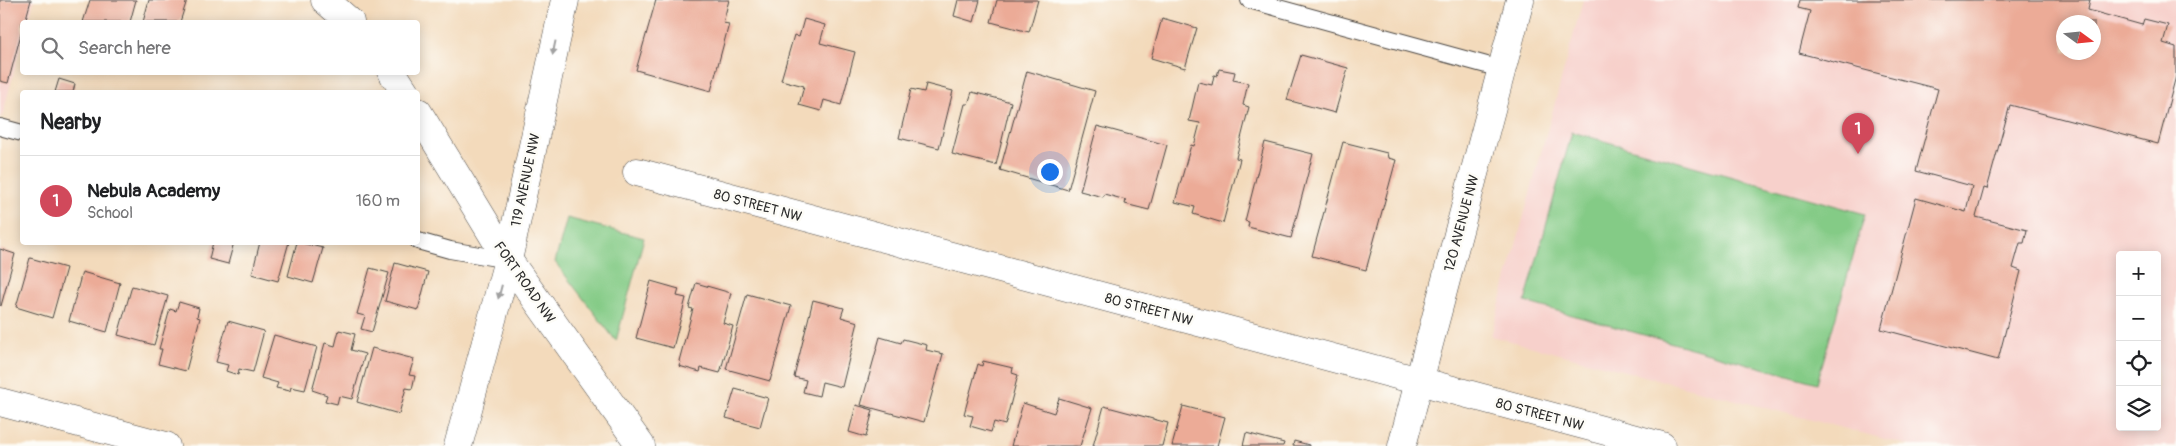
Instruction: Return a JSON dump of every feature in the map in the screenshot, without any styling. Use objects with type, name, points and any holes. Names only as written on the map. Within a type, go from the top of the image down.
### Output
[{"type":"street","points":[[325,0],[348,20]]},
{"type":"street","name":"119 AVENUE NW","points":[[458,446],[508,260],[564,0]]},
{"type":"street","name":"120 AVENUE NW","points":[[1402,446],[1520,0]]},
{"type":"street","points":[[394,75],[404,90]]},
{"type":"street","name":"FORT ROAD NW","points":[[420,115],[508,260],[641,446]]},
{"type":"street","name":"80 STREET NW","points":[[637,172],[1662,446]]},
{"type":"street","points":[[0,402],[166,446]]},
{"type":"lane","points":[[1249,0],[1501,69]]},
{"type":"lane","points":[[0,127],[20,132]]},
{"type":"lane","points":[[420,242],[450,250],[508,260]]},
{"type":"shaded area","points":[[0,0],[34,0],[29,20],[20,20],[20,49],[2,117],[0,116]]},
{"type":"shaded area","points":[[1583,0],[2176,0],[2176,446],[1911,446],[1491,336]]},
{"type":"green space","points":[[1572,132],[1865,214],[1817,383],[1525,302]]},
{"type":"green space","points":[[567,218],[644,238],[616,341],[555,262]]},
{"type":"building","points":[[0,0],[31,0],[26,20],[20,20],[20,38],[8,83],[0,81]]},
{"type":"building","points":[[90,0],[136,0],[131,20],[84,20]]},
{"type":"building","points":[[149,0],[187,0],[181,20],[144,20]]},
{"type":"building","points":[[656,0],[729,0],[723,23],[729,24],[711,91],[636,70]]},
{"type":"building","points":[[958,0],[980,0],[974,22],[954,16]]},
{"type":"building","points":[[997,0],[1038,0],[1029,32],[991,22]]},
{"type":"building","points":[[1800,0],[2090,0],[2088,10],[2142,25],[2144,19],[2168,25],[2163,43],[2176,47],[2176,76],[2158,144],[2010,105],[1987,189],[1984,188],[1976,217],[2027,230],[2024,243],[2020,243],[2013,268],[2021,271],[1998,360],[1881,329],[1916,198],[1966,212],[1972,186],[1916,171],[1938,89],[1799,53],[1810,11],[1798,8]]},
{"type":"building","points":[[1162,18],[1197,28],[1185,68],[1151,58]]},
{"type":"building","points":[[804,19],[825,25],[820,43],[855,52],[841,105],[824,100],[821,111],[799,105],[804,86],[781,80],[794,35],[799,37]]},
{"type":"building","points":[[1301,55],[1348,68],[1335,113],[1287,100]]},
{"type":"building","points":[[1219,69],[1235,72],[1233,80],[1248,83],[1243,105],[1249,107],[1236,158],[1240,159],[1223,223],[1193,214],[1195,207],[1175,202],[1191,145],[1194,146],[1200,123],[1189,121],[1198,82],[1212,85],[1214,75],[1217,76]]},
{"type":"building","points":[[1027,71],[1095,91],[1068,190],[1000,170]]},
{"type":"building","points":[[59,79],[75,84],[74,90],[56,90]]},
{"type":"building","points":[[926,84],[953,91],[939,148],[899,138],[911,89],[924,92]]},
{"type":"building","points":[[972,92],[1011,102],[996,165],[952,154],[965,104],[968,104]]},
{"type":"building","points":[[1097,126],[1167,145],[1149,210],[1125,204],[1126,200],[1104,194],[1103,197],[1080,191]]},
{"type":"building","points":[[1265,142],[1313,154],[1291,238],[1248,227],[1249,222],[1245,221]]},
{"type":"building","points":[[1343,142],[1387,153],[1388,158],[1396,160],[1366,270],[1312,256]]},
{"type":"building","points":[[212,245],[233,245],[228,264],[209,259]]},
{"type":"building","points":[[259,245],[288,245],[278,281],[252,274]]},
{"type":"building","points":[[296,245],[310,245],[323,248],[313,283],[288,276]]},
{"type":"building","points":[[0,249],[15,254],[1,306],[0,305]]},
{"type":"building","points":[[30,258],[66,268],[52,318],[16,307]]},
{"type":"building","points":[[395,263],[428,272],[418,310],[385,301]]},
{"type":"building","points":[[370,268],[389,273],[372,332],[361,329],[365,316],[357,314]]},
{"type":"building","points":[[82,272],[120,283],[107,332],[69,321]]},
{"type":"building","points":[[651,281],[679,289],[677,296],[686,298],[673,348],[636,338]]},
{"type":"building","points":[[696,283],[731,293],[723,323],[733,326],[720,373],[701,368],[700,372],[679,366],[693,309],[689,308]]},
{"type":"building","points":[[132,286],[168,296],[154,345],[118,335]]},
{"type":"building","points":[[747,294],[791,306],[770,381],[726,369]]},
{"type":"building","points":[[813,300],[844,308],[841,317],[858,322],[842,387],[822,382],[819,396],[803,392],[806,380],[794,377]]},
{"type":"building","points":[[179,302],[199,308],[197,317],[200,318],[186,371],[158,364],[162,349],[159,349],[170,309],[176,311]]},
{"type":"building","points":[[228,321],[264,331],[253,372],[239,369],[238,375],[226,371],[228,365],[216,362]]},
{"type":"building","points":[[339,330],[355,334],[351,350],[365,354],[352,399],[339,396],[337,404],[325,401],[327,395],[312,390],[325,343],[335,346]]},
{"type":"building","points":[[274,335],[317,347],[305,390],[291,387],[290,391],[276,388],[278,383],[261,378]]},
{"type":"building","points":[[880,337],[901,343],[903,339],[927,345],[926,350],[943,354],[924,422],[861,405]]},
{"type":"building","points":[[372,348],[414,359],[409,375],[415,376],[412,389],[406,388],[399,414],[357,402]]},
{"type":"building","points":[[983,361],[1013,368],[1012,373],[1018,375],[1005,425],[994,422],[991,432],[970,426],[973,416],[964,414],[978,364],[982,366]]},
{"type":"building","points":[[735,389],[768,398],[760,427],[726,418]]},
{"type":"building","points":[[1059,398],[1092,408],[1080,446],[1011,446],[1023,403],[1054,413]]},
{"type":"building","points":[[856,405],[873,410],[866,437],[849,432]]},
{"type":"building","points":[[1104,406],[1168,423],[1162,446],[1093,446]]},
{"type":"building","points":[[1183,406],[1225,417],[1217,446],[1172,446]]},
{"type":"building","points":[[1246,433],[1284,443],[1283,446],[1243,446]]},
{"type":"building","points":[[1294,441],[1309,445],[1309,446],[1293,446]]},
{"type":"place","name":"Nebula Academy","points":[[1858,154]]}]
